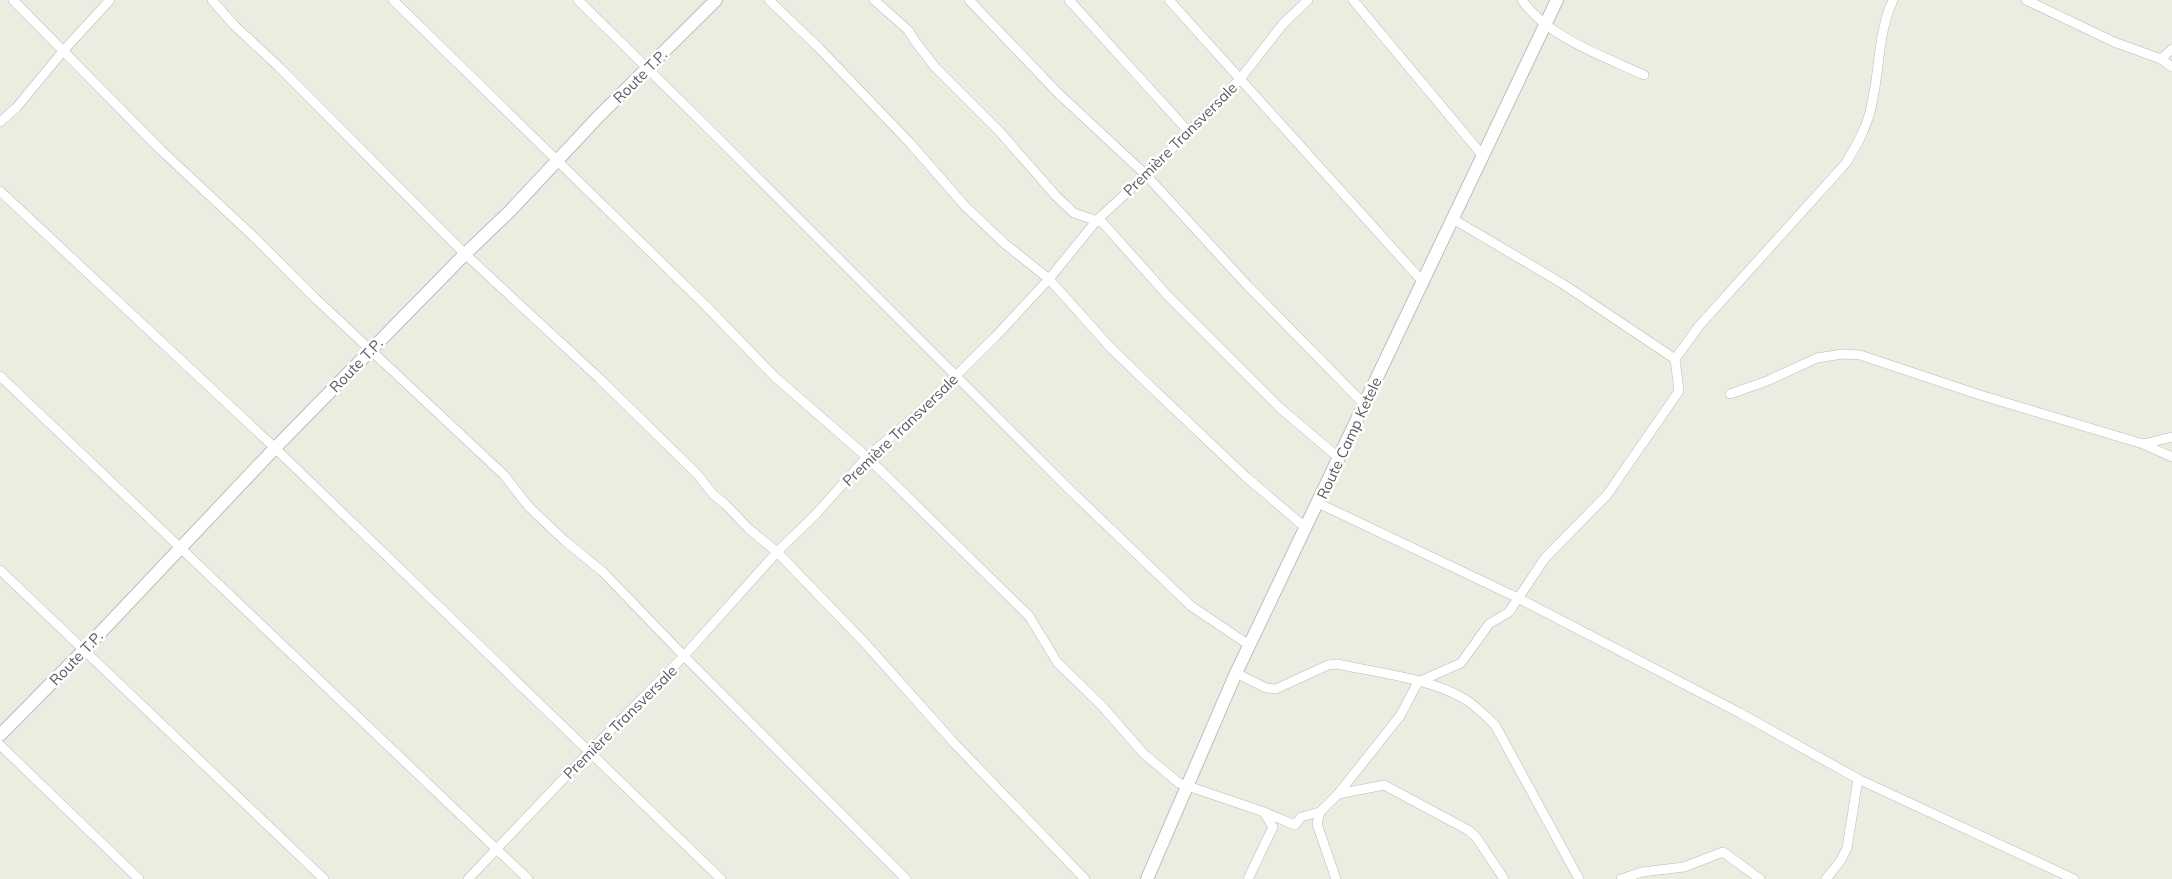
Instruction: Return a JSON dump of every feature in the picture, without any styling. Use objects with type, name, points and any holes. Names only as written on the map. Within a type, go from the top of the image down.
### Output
[{"type":"street","points":[[13,0],[161,150],[504,475],[529,507],[604,572],[684,656],[906,879]]},
{"type":"street","points":[[0,122],[16,108],[64,50],[110,0]]},
{"type":"street","points":[[212,0],[234,25],[279,67],[464,254],[599,378],[697,474],[713,494],[749,529],[777,552],[864,642],[955,744],[1085,879]]},
{"type":"street","points":[[393,0],[556,162],[707,307],[775,377],[867,457],[1029,616],[1058,662],[1102,706],[1144,754],[1179,783],[1264,812],[1295,825],[1301,818],[1320,812],[1338,794],[1400,716],[1418,682],[1464,661],[1489,624],[1509,612],[1545,558],[1607,495],[1679,391],[1675,359],[1699,326],[1846,163],[1863,134],[1872,103],[1883,32],[1893,0]]},
{"type":"street","points":[[578,0],[955,376],[1190,606],[1249,645]]},
{"type":"street","name":"Route T.P.","points":[[0,735],[84,650],[275,448],[464,254],[510,211],[599,116],[716,0]]},
{"type":"street","points":[[769,0],[819,48],[910,143],[965,206],[1005,244],[1049,279],[1108,346],[1245,476],[1306,528]]},
{"type":"street","points":[[874,0],[908,30],[936,67],[1000,132],[1056,196],[1074,213],[1104,223],[1167,295],[1280,408],[1339,458]]},
{"type":"street","points":[[969,0],[1058,93],[1146,175],[1248,286],[1365,405]]},
{"type":"street","points":[[1069,0],[1188,131]]},
{"type":"street","points":[[1169,0],[1422,281]]},
{"type":"street","name":"Première Transversale","points":[[468,879],[684,656],[777,552],[815,515],[867,457],[913,418],[996,336],[1049,279],[1096,220],[1146,175],[1240,79],[1283,24],[1308,0]]},
{"type":"street","points":[[1353,0],[1484,156]]},
{"type":"street","points":[[1522,0],[1546,24],[1580,46],[1644,75]]},
{"type":"street","name":"Route Camp Ketele","points":[[1147,879],[1249,645],[1557,0]]},
{"type":"street","points":[[2026,0],[2114,42],[2161,59],[2172,67]]},
{"type":"street","points":[[2161,59],[2172,50]]},
{"type":"street","points":[[0,191],[275,448],[721,879]]},
{"type":"street","points":[[1453,219],[1563,284],[1675,359]]},
{"type":"street","points":[[1730,394],[1766,381],[1817,358],[1843,354],[1860,355],[1980,395],[2143,444],[2172,457]]},
{"type":"street","points":[[0,376],[528,879]]},
{"type":"street","points":[[2143,444],[2172,437]]},
{"type":"street","points":[[1318,503],[1518,598],[1740,713],[1858,779],[2074,879]]},
{"type":"street","points":[[0,570],[324,879]]},
{"type":"street","points":[[1236,673],[1271,689],[1276,689],[1333,664],[1441,687],[1463,698],[1481,711],[1495,725],[1579,879]]},
{"type":"street","points":[[0,745],[140,879]]},
{"type":"street","points":[[1826,879],[1841,860],[1847,848],[1858,779]]},
{"type":"street","points":[[1338,794],[1375,786],[1393,789],[1468,830],[1476,837],[1504,879]]},
{"type":"street","points":[[1248,879],[1273,827],[1264,812]]},
{"type":"street","points":[[1320,812],[1317,824],[1336,879]]},
{"type":"street","points":[[1621,879],[1642,872],[1684,867],[1723,852],[1760,879]]}]
